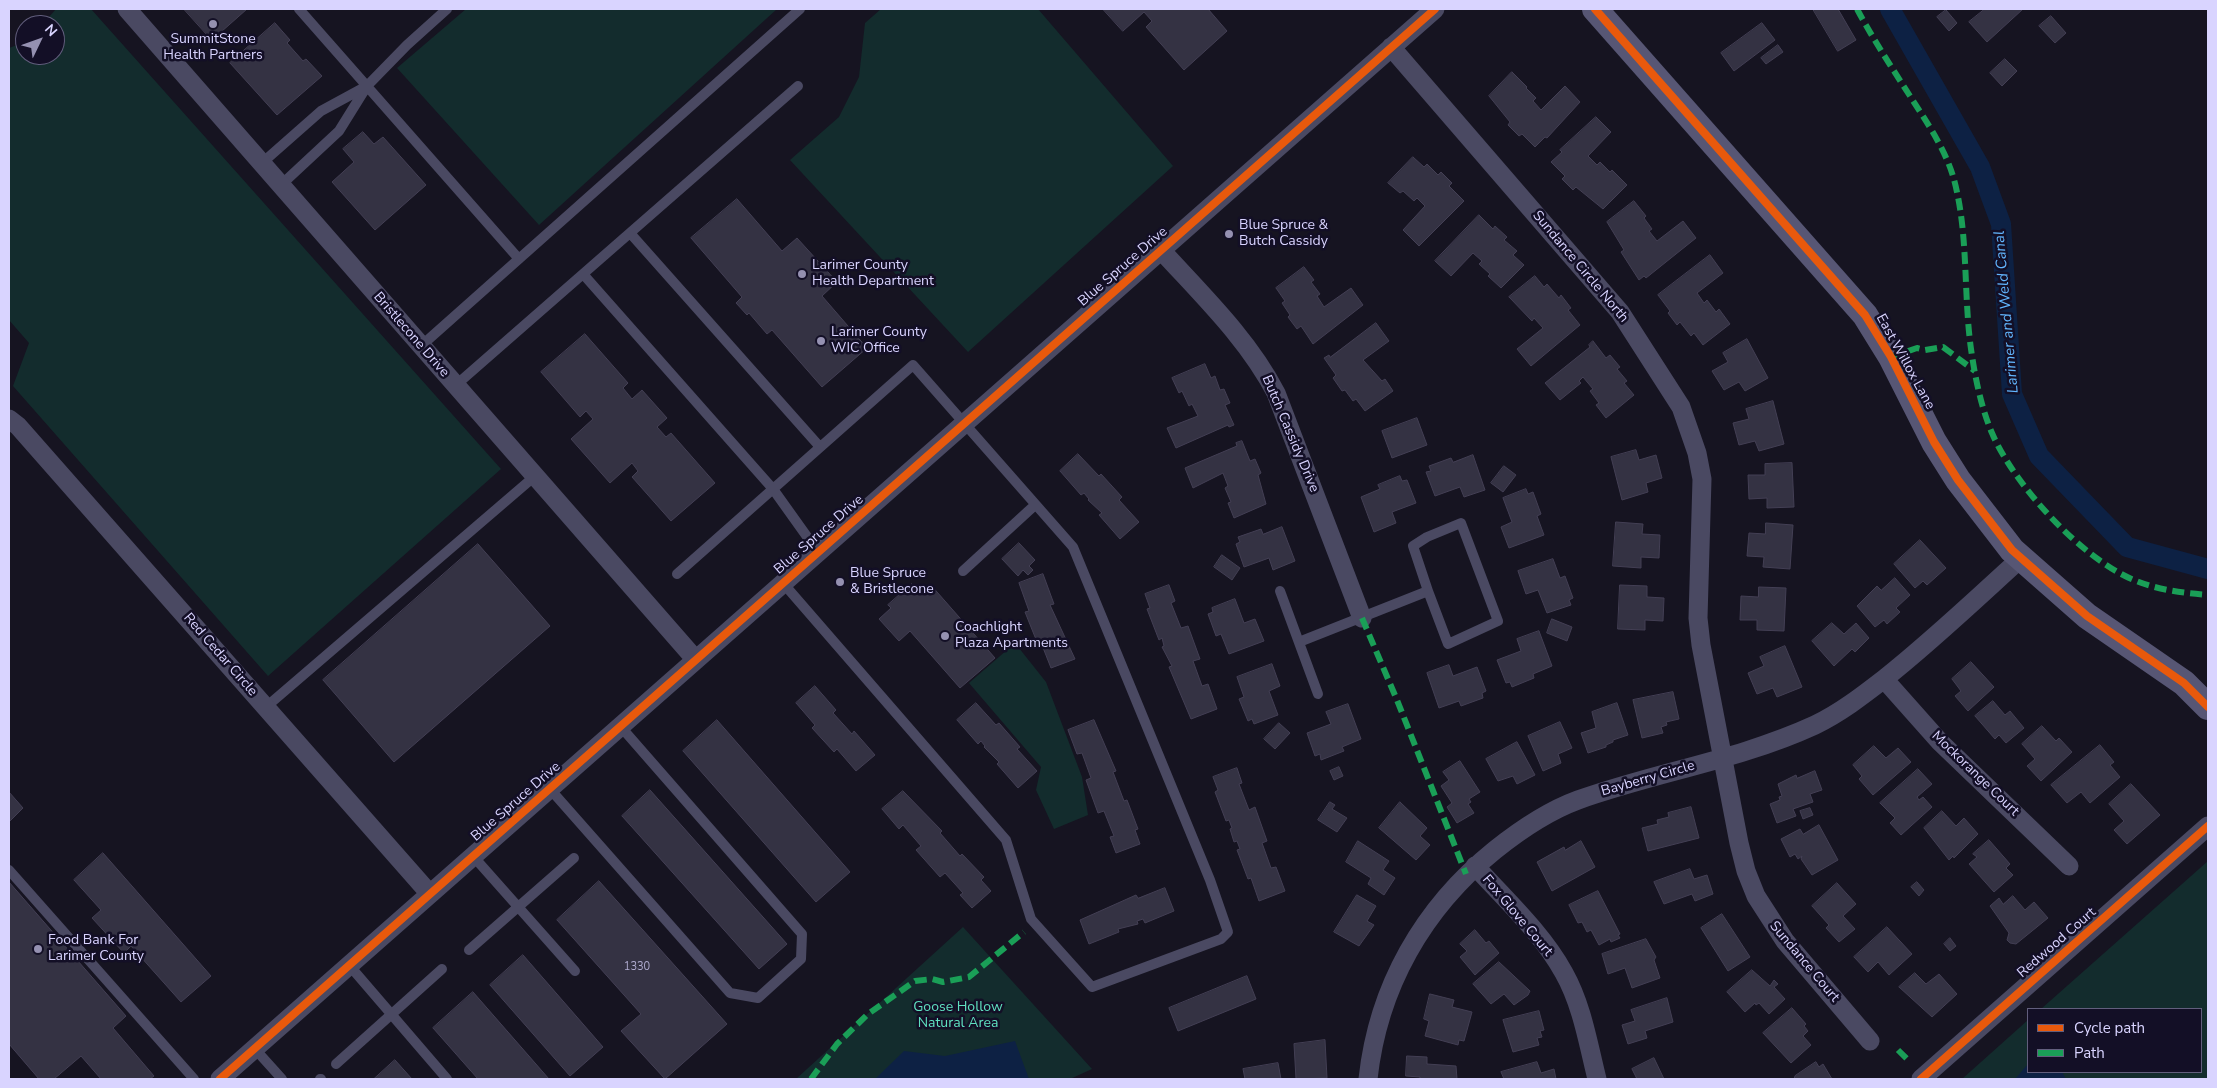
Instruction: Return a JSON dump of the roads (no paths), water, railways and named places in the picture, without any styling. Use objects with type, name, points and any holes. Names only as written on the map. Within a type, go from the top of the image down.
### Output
[{"type":"main road","name":"East Willox Lane","points":[[1595,9],[1865,315],[1891,357],[1934,442],[1958,480],[1984,516],[2020,559],[2087,616],[2184,683],[2208,707]]},
{"type":"street","name":"Bristlecone Drive","points":[[127,9],[696,660]]},
{"type":"street","name":"Blue Spruce Drive","points":[[220,1079],[1435,9]]},
{"type":"street","name":"Sundance Circle North","points":[[1391,47],[1620,312],[1681,407],[1697,453],[1702,479],[1699,627],[1722,759]]},
{"type":"street","name":"Butch Cassidy Drive","points":[[1161,250],[1243,342],[1267,376],[1276,393],[1362,618]]},
{"type":"street","name":"Red Cedar Circle","points":[[9,419],[24,433],[430,894]]},
{"type":"street","name":"Bayberry Circle","points":[[1368,1079],[1378,1024],[1391,985],[1410,946],[1437,906],[1475,866],[1525,828],[1576,801],[1630,783],[1722,759],[1816,725],[1850,705],[1884,679],[2020,559]]},
{"type":"street","name":"Mockorange Court","points":[[1884,679],[1940,742],[2069,866]]},
{"type":"street","name":"Sundance Court","points":[[1722,759],[1746,871],[1768,919],[1870,1041]]},
{"type":"street","name":"Redwood Court","points":[[1922,1079],[2208,826]]},
{"type":"street","name":"Fox Glove Court","points":[[1475,866],[1532,928],[1564,972],[1582,1015],[1597,1079]]},
{"type":"lane","points":[[299,9],[519,259]]},
{"type":"lane","points":[[281,185],[339,131],[367,86],[407,45],[447,9]]},
{"type":"lane","points":[[421,346],[800,9]]},
{"type":"lane","points":[[262,163],[322,111],[367,86]]},
{"type":"lane","points":[[456,385],[798,86]]},
{"type":"lane","points":[[630,233],[820,447]]},
{"type":"lane","points":[[583,274],[773,489],[818,552]]},
{"type":"lane","points":[[677,574],[913,365],[1073,548],[1210,880],[1228,932],[1221,939],[1092,987],[1031,919],[1006,840],[783,583]]},
{"type":"lane","points":[[266,708],[535,476]]},
{"type":"lane","points":[[963,571],[1035,505]]},
{"type":"lane","points":[[1461,522],[1498,621],[1448,644],[1428,592],[1413,546],[1427,537],[1461,522]]},
{"type":"lane","points":[[1280,591],[1318,694]]},
{"type":"lane","points":[[1299,642],[1428,592]]},
{"type":"lane","points":[[550,789],[730,993],[758,998],[801,959],[802,934],[620,726]]},
{"type":"lane","points":[[473,856],[575,971]]},
{"type":"lane","points":[[469,950],[574,858]]},
{"type":"lane","points":[[9,870],[194,1079]]},
{"type":"lane","points":[[349,966],[447,1079]]},
{"type":"lane","points":[[336,1064],[442,969]]},
{"type":"lane","points":[[255,1049],[282,1079]]},
{"type":"water","points":[[1015,1041],[1029,1079],[875,1079],[904,1051],[945,1056]]},
{"type":"water","points":[[2027,1065],[2027,1073],[2063,1073],[2066,1079],[2015,1079]]},
{"type":"waterway","name":"Larimer and Weld Canal","points":[[1890,9],[1980,167],[2001,224],[2012,394],[2039,456],[2127,547],[2208,569]]},
{"type":"place","name":"SummitStone Health Partners","points":[[213,24]]},
{"type":"place","name":"Blue Spruce & Butch Cassidy","points":[[1229,234]]},
{"type":"place","name":"Larimer County Health Department","points":[[802,274]]},
{"type":"place","name":"Larimer County WIC Office","points":[[821,341]]},
{"type":"place","name":"Blue Spruce & Bristlecone","points":[[840,582]]},
{"type":"place","name":"Coachlight Plaza Apartments","points":[[945,636]]},
{"type":"place","name":"Food Bank For Larimer County","points":[[38,949]]},
{"type":"park label","name":"Goose Hollow Natural Area","points":[[958,1016]]}]
